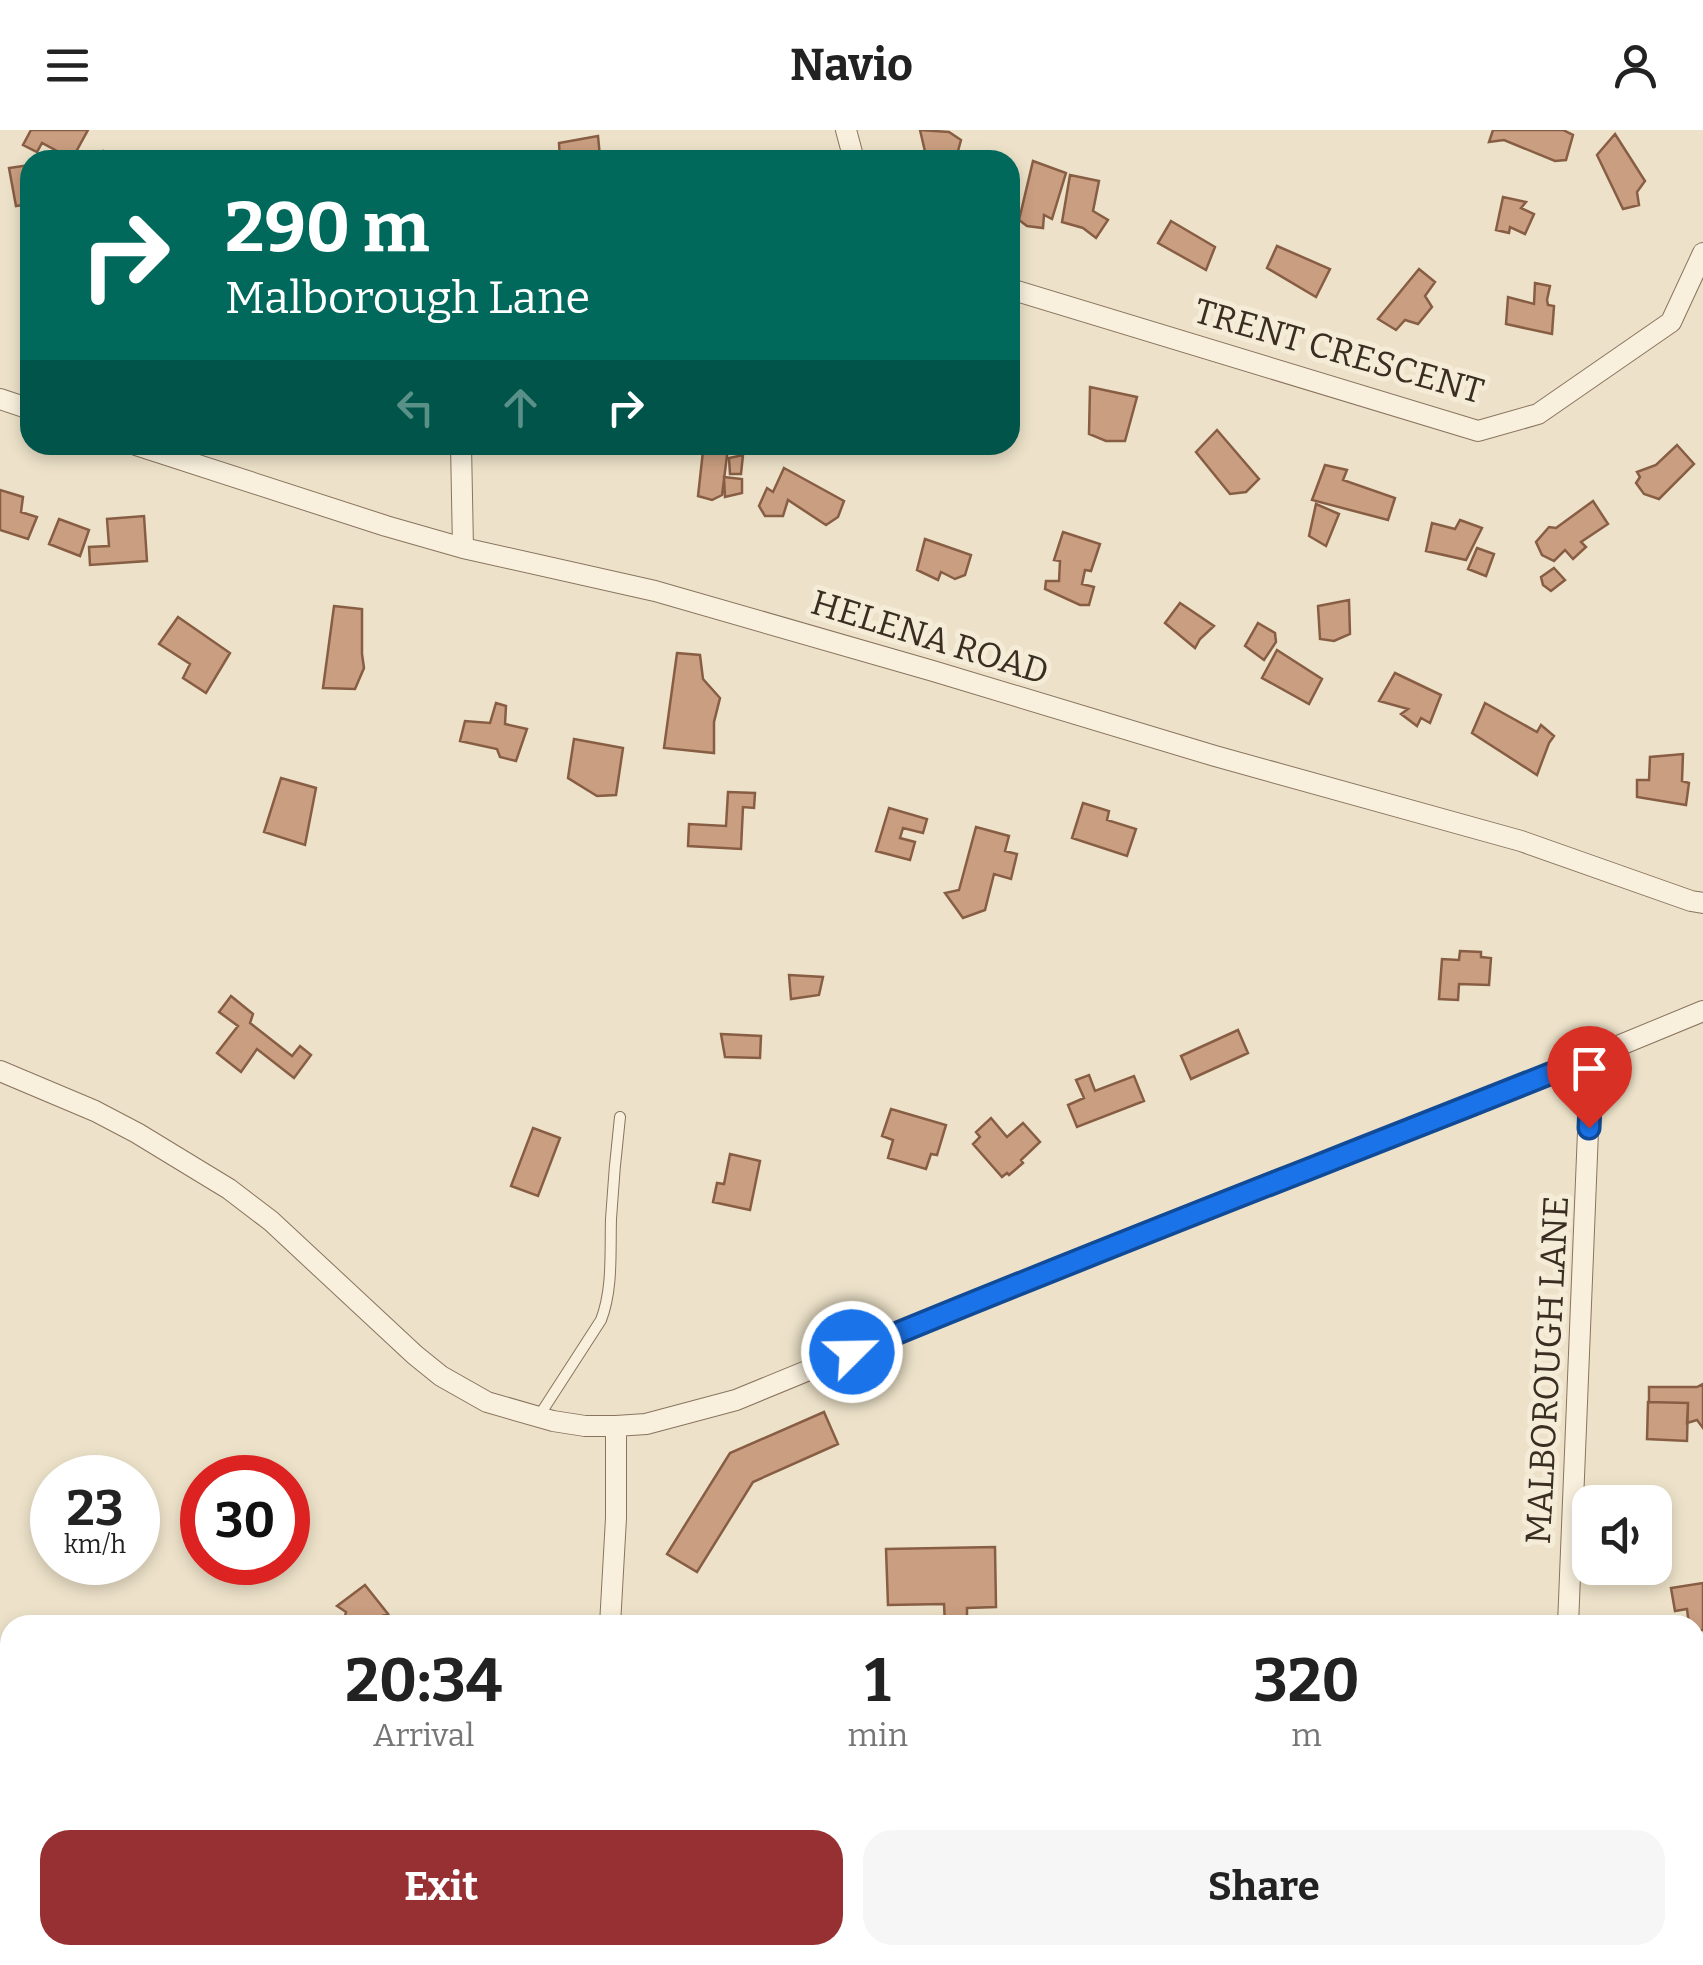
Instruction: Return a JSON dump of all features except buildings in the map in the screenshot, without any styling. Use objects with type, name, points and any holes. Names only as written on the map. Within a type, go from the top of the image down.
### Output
[{"type":"street","name":"TRENT CRESCENT","points":[[1020,292],[1478,431],[1538,414],[1671,322],[1703,253]]},
{"type":"street","name":"HELENA ROAD","points":[[167,455],[463,548],[655,591],[1215,756],[1520,841],[1703,903]]},
{"type":"street","points":[[461,455],[463,548]]},
{"type":"street","points":[[0,1070],[95,1110],[229,1189],[271,1221],[442,1376],[487,1402],[538,1417],[585,1426],[616,1426],[646,1424],[736,1400],[1703,1011]]},
{"type":"street","name":"MALBOROUGH LANE","points":[[1568,1615],[1592,1057]]},
{"type":"street","points":[[611,1615],[616,1426]]},
{"type":"lane","points":[[538,1417],[602,1320],[608,1287],[620,1117]]},
{"type":"route","points":[[852,1352],[1592,1057],[1589,1128]]}]
